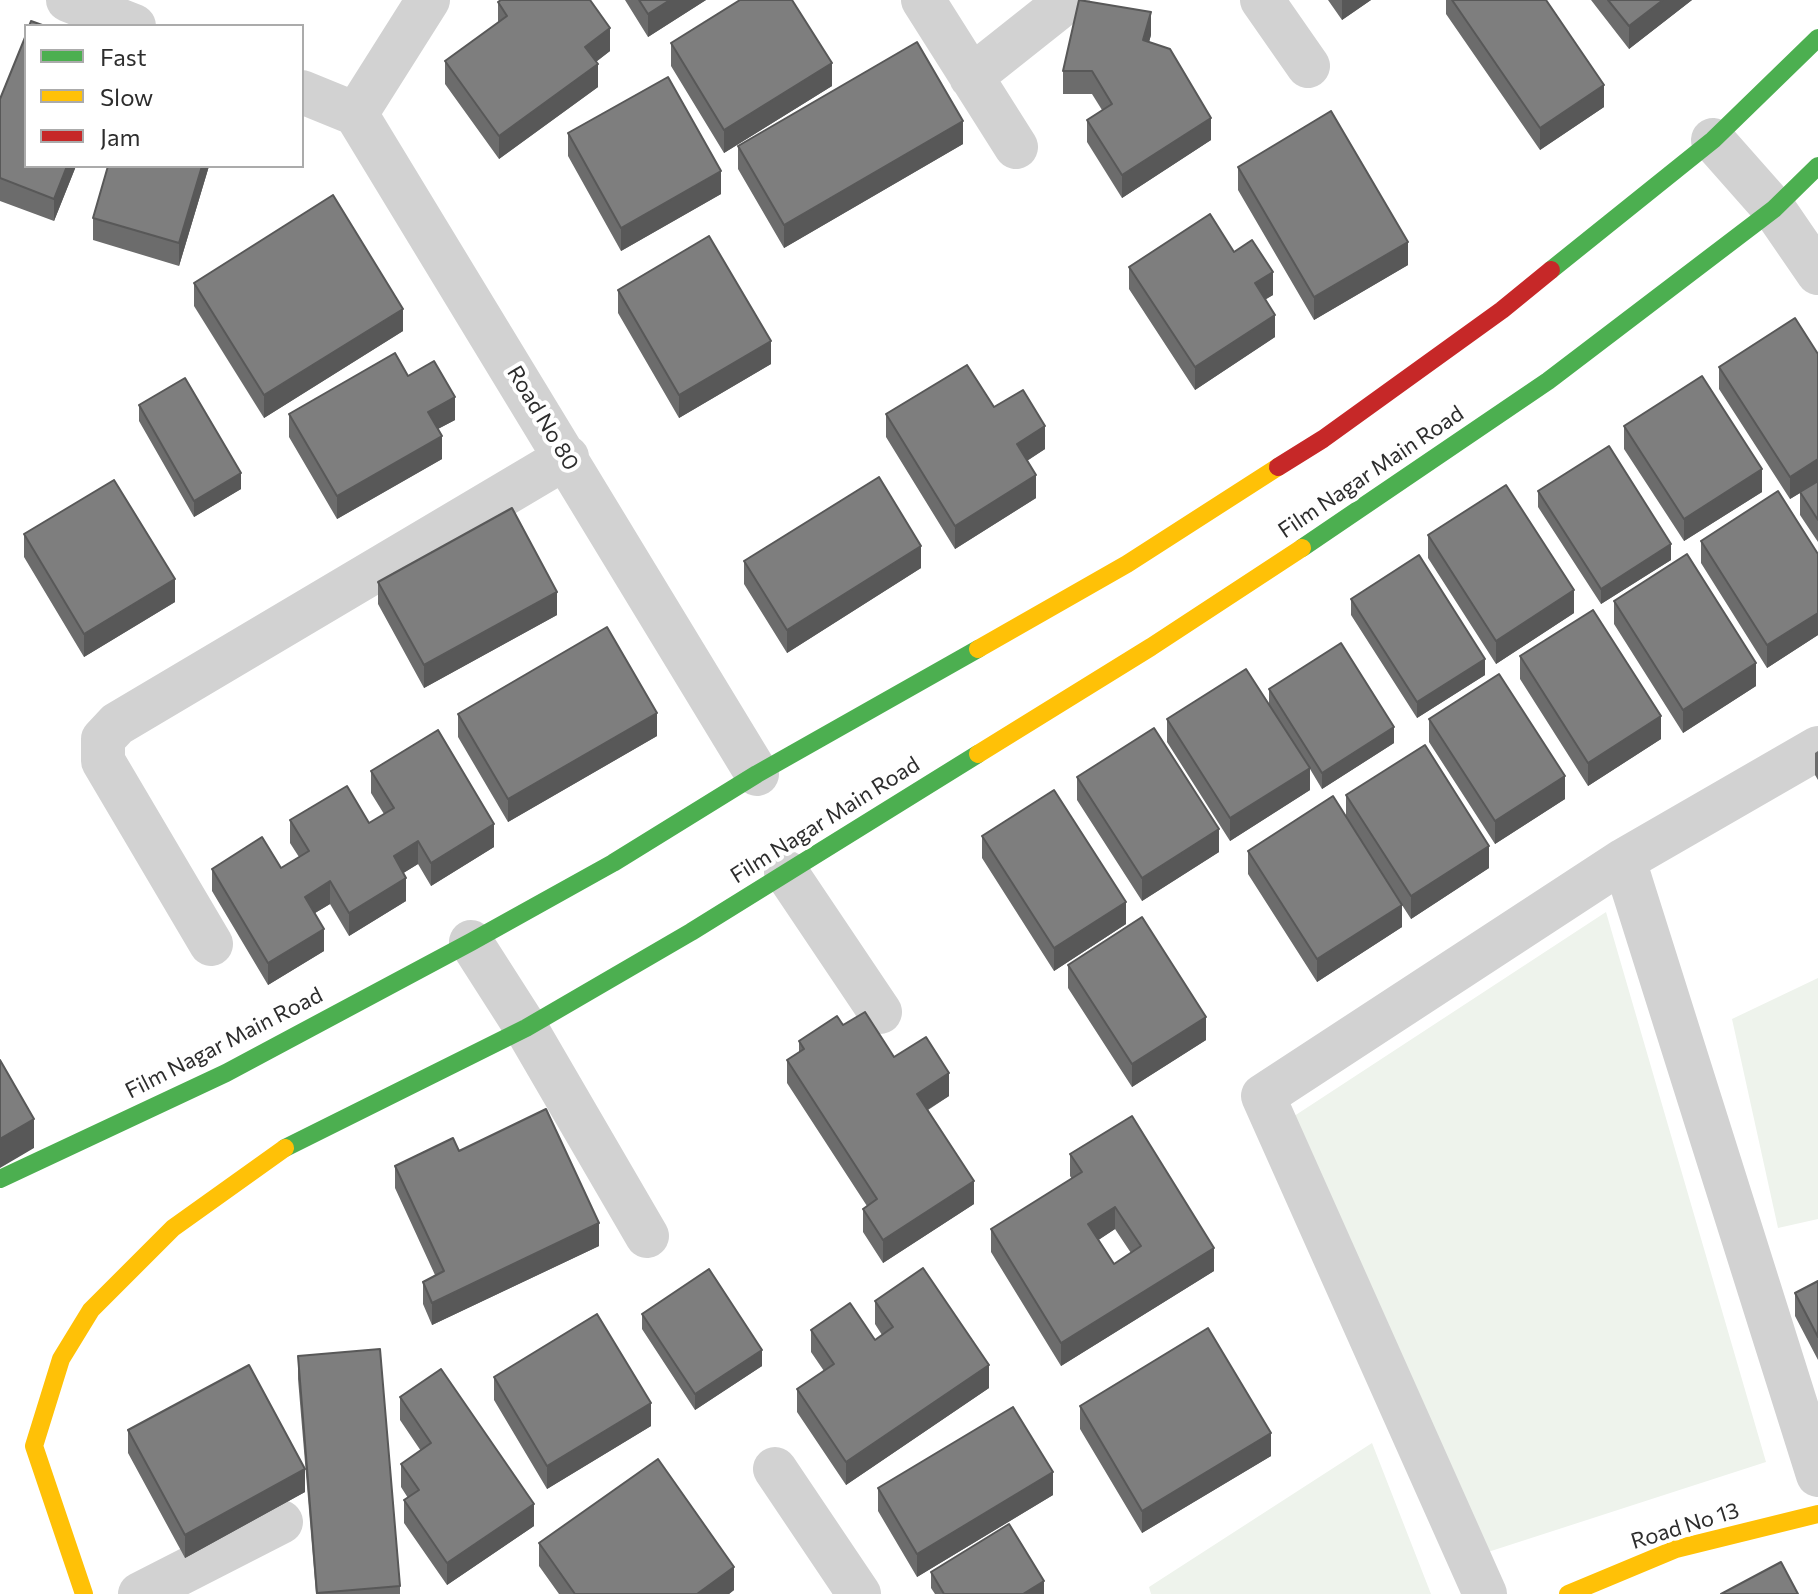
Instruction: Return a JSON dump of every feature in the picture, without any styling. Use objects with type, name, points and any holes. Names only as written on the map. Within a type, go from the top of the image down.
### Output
[{"type":"main road","name":"Film Nagar Main Road","points":[[0,1179],[226,1073],[471,942],[613,863],[757,774],[1127,564],[1323,439],[1502,310],[1713,140],[1818,38]]},
{"type":"main road","name":"Film Nagar Main Road","points":[[84,1594],[34,1446],[61,1359],[91,1310],[173,1228],[295,1141],[526,1028],[691,932],[1151,647],[1377,499],[1548,381],[1774,209],[1818,166]]},
{"type":"main road","name":"Road No 13","points":[[1568,1594],[1676,1549],[1818,1514]]},
{"type":"street","points":[[68,0],[129,24]]},
{"type":"street","points":[[304,93],[356,114],[428,0]]},
{"type":"street","points":[[923,0],[1016,147]]},
{"type":"street","points":[[971,77],[1068,0]]},
{"type":"street","points":[[1262,0],[1308,66]]},
{"type":"street","name":"Road No 80","points":[[356,114],[757,774]]},
{"type":"street","points":[[1713,140],[1774,209],[1818,273]]},
{"type":"street","points":[[211,944],[103,761],[103,739],[117,724],[567,457]]},
{"type":"street","points":[[1485,1594],[1263,1096],[1624,860],[1818,748]]},
{"type":"street","points":[[1624,860],[1818,1475]]},
{"type":"street","points":[[786,872],[880,1012]]},
{"type":"street","points":[[471,942],[526,1028],[647,1236]]},
{"type":"street","points":[[775,1469],[859,1594]]},
{"type":"street","points":[[140,1594],[281,1522]]},
{"type":"shaded area","points":[[1606,912],[1766,1462],[1488,1552],[1282,1124]]},
{"type":"shaded area","points":[[1818,978],[1818,1219],[1778,1228],[1732,1019]]},
{"type":"shaded area","points":[[1372,1443],[1431,1594],[1151,1594],[1149,1587]]},
{"type":"building","points":[[590,0],[610,28],[585,47],[598,64],[499,136],[445,61],[507,16],[498,2]]},
{"type":"building","points":[[639,0],[670,0],[648,14]]},
{"type":"building","points":[[740,0],[792,0],[832,63],[724,130],[671,43]]},
{"type":"building","points":[[1079,0],[1151,12],[1143,40],[1170,49],[1211,118],[1122,175],[1087,120],[1112,104],[1092,71],[1063,71]]},
{"type":"building","points":[[1452,0],[1546,0],[1604,85],[1540,128]]},
{"type":"building","points":[[1608,0],[1663,0],[1629,26]]},
{"type":"building","points":[[24,40],[24,168],[66,168],[54,199],[0,178],[0,99]]},
{"type":"building","points":[[917,42],[963,121],[784,225],[738,146]]},
{"type":"building","points":[[668,77],[721,171],[621,228],[568,133]]},
{"type":"building","points":[[1331,111],[1408,242],[1314,297],[1238,167]]},
{"type":"building","points":[[107,168],[201,168],[179,243],[93,218]]},
{"type":"building","points":[[333,195],[403,309],[264,395],[194,283]]},
{"type":"building","points":[[1210,214],[1234,252],[1252,240],[1273,272],[1255,283],[1275,315],[1195,367],[1129,267]]},
{"type":"building","points":[[709,236],[771,341],[679,395],[618,290]]},
{"type":"building","points":[[1795,318],[1818,354],[1818,459],[1790,477],[1719,367]]},
{"type":"building","points":[[395,353],[408,376],[434,361],[455,397],[428,412],[442,436],[337,496],[289,414]]},
{"type":"building","points":[[967,365],[994,407],[1023,390],[1045,426],[1017,444],[1036,475],[955,526],[886,414]]},
{"type":"building","points":[[1702,376],[1762,469],[1684,519],[1624,426]]},
{"type":"building","points":[[185,378],[241,473],[194,501],[139,405]]},
{"type":"building","points":[[1609,446],[1671,544],[1601,589],[1538,491]]},
{"type":"building","points":[[879,477],[921,546],[787,630],[744,561]]},
{"type":"building","points":[[114,480],[175,579],[84,634],[24,534]]},
{"type":"building","points":[[1818,481],[1818,520],[1800,492]]},
{"type":"building","points":[[1506,485],[1574,590],[1496,641],[1428,535]]},
{"type":"building","points":[[1778,491],[1818,554],[1818,613],[1767,645],[1701,541]]},
{"type":"building","points":[[512,508],[557,592],[424,665],[378,582]]},
{"type":"building","points":[[1687,554],[1756,663],[1683,710],[1614,601]]},
{"type":"building","points":[[1419,555],[1485,659],[1417,702],[1351,599]]},
{"type":"building","points":[[1593,610],[1661,716],[1588,763],[1520,656]]},
{"type":"building","points":[[607,627],[657,713],[508,799],[458,714]]},
{"type":"building","points":[[1341,643],[1394,727],[1322,773],[1269,689]]},
{"type":"building","points":[[1246,669],[1310,768],[1230,818],[1167,719]]},
{"type":"building","points":[[1499,674],[1565,776],[1495,821],[1429,719]]},
{"type":"building","points":[[1154,728],[1219,829],[1142,878],[1077,777]]},
{"type":"building","points":[[438,730],[494,824],[431,863],[418,841],[394,856],[406,878],[349,913],[330,881],[305,897],[324,929],[268,963],[212,869],[262,837],[281,868],[309,851],[290,820],[347,786],[369,823],[394,808],[371,771]]},
{"type":"building","points":[[1425,745],[1489,846],[1411,896],[1346,795]]},
{"type":"building","points":[[1054,790],[1126,902],[1054,948],[982,836]]},
{"type":"building","points":[[1333,796],[1402,905],[1317,959],[1248,851]]},
{"type":"building","points":[[1142,917],[1206,1017],[1132,1064],[1068,965]]},
{"type":"building","points":[[865,1012],[894,1057],[926,1037],[949,1073],[917,1094],[974,1181],[883,1240],[863,1209],[877,1199],[787,1060],[804,1049],[799,1041],[837,1016],[843,1025]]},
{"type":"building","points":[[0,1060],[34,1119],[0,1139]]},
{"type":"building","points":[[546,1109],[599,1223],[432,1303],[423,1282],[444,1271],[395,1166],[453,1138],[459,1151]]},
{"type":"building","points":[[1132,1116],[1214,1248],[1061,1343],[991,1229],[1082,1172],[1070,1154]],"holes":[[[1115,1207],[1141,1246],[1114,1264],[1088,1224]]]},
{"type":"building","points":[[923,1268],[989,1365],[846,1462],[797,1389],[834,1364],[811,1330],[850,1303],[875,1340],[893,1327],[875,1301]]},
{"type":"building","points":[[709,1269],[762,1350],[695,1394],[642,1314]]},
{"type":"building","points":[[1818,1281],[1818,1337],[1795,1293]]},
{"type":"building","points":[[597,1314],[651,1403],[547,1466],[494,1377]]},
{"type":"building","points":[[1208,1328],[1271,1433],[1142,1511],[1080,1406]]},
{"type":"building","points":[[380,1349],[400,1586],[317,1593],[298,1356]]},
{"type":"building","points":[[249,1365],[305,1469],[185,1535],[128,1430]]},
{"type":"building","points":[[441,1369],[534,1504],[447,1563],[404,1500],[419,1490],[401,1464],[431,1443],[400,1397]]},
{"type":"building","points":[[1013,1407],[1053,1472],[917,1554],[878,1488]]},
{"type":"building","points":[[658,1459],[734,1567],[697,1594],[575,1594],[539,1543]]},
{"type":"building","points":[[1009,1524],[1044,1581],[1023,1594],[944,1594],[931,1572]]},
{"type":"building","points":[[1781,1562],[1798,1594],[1721,1594]]},
{"type":"traffic: fast","points":[[1551,270],[1713,140],[1818,38]]},
{"type":"traffic: fast","points":[[1302,548],[1548,381],[1774,209],[1818,166]]},
{"type":"traffic: fast","points":[[0,1179],[226,1073],[471,942],[613,863],[757,774],[978,649]]},
{"type":"traffic: fast","points":[[285,1148],[526,1028],[691,932],[978,754]]},
{"type":"traffic: slow","points":[[978,649],[1127,564],[1278,467]]},
{"type":"traffic: slow","points":[[978,754],[1151,647],[1302,548]]},
{"type":"traffic: slow","points":[[84,1594],[34,1446],[61,1359],[91,1310],[173,1228],[285,1148]]},
{"type":"traffic: slow","points":[[1568,1594],[1676,1549],[1818,1514]]},
{"type":"traffic: jam","points":[[1278,467],[1323,439],[1502,310],[1551,270]]}]
